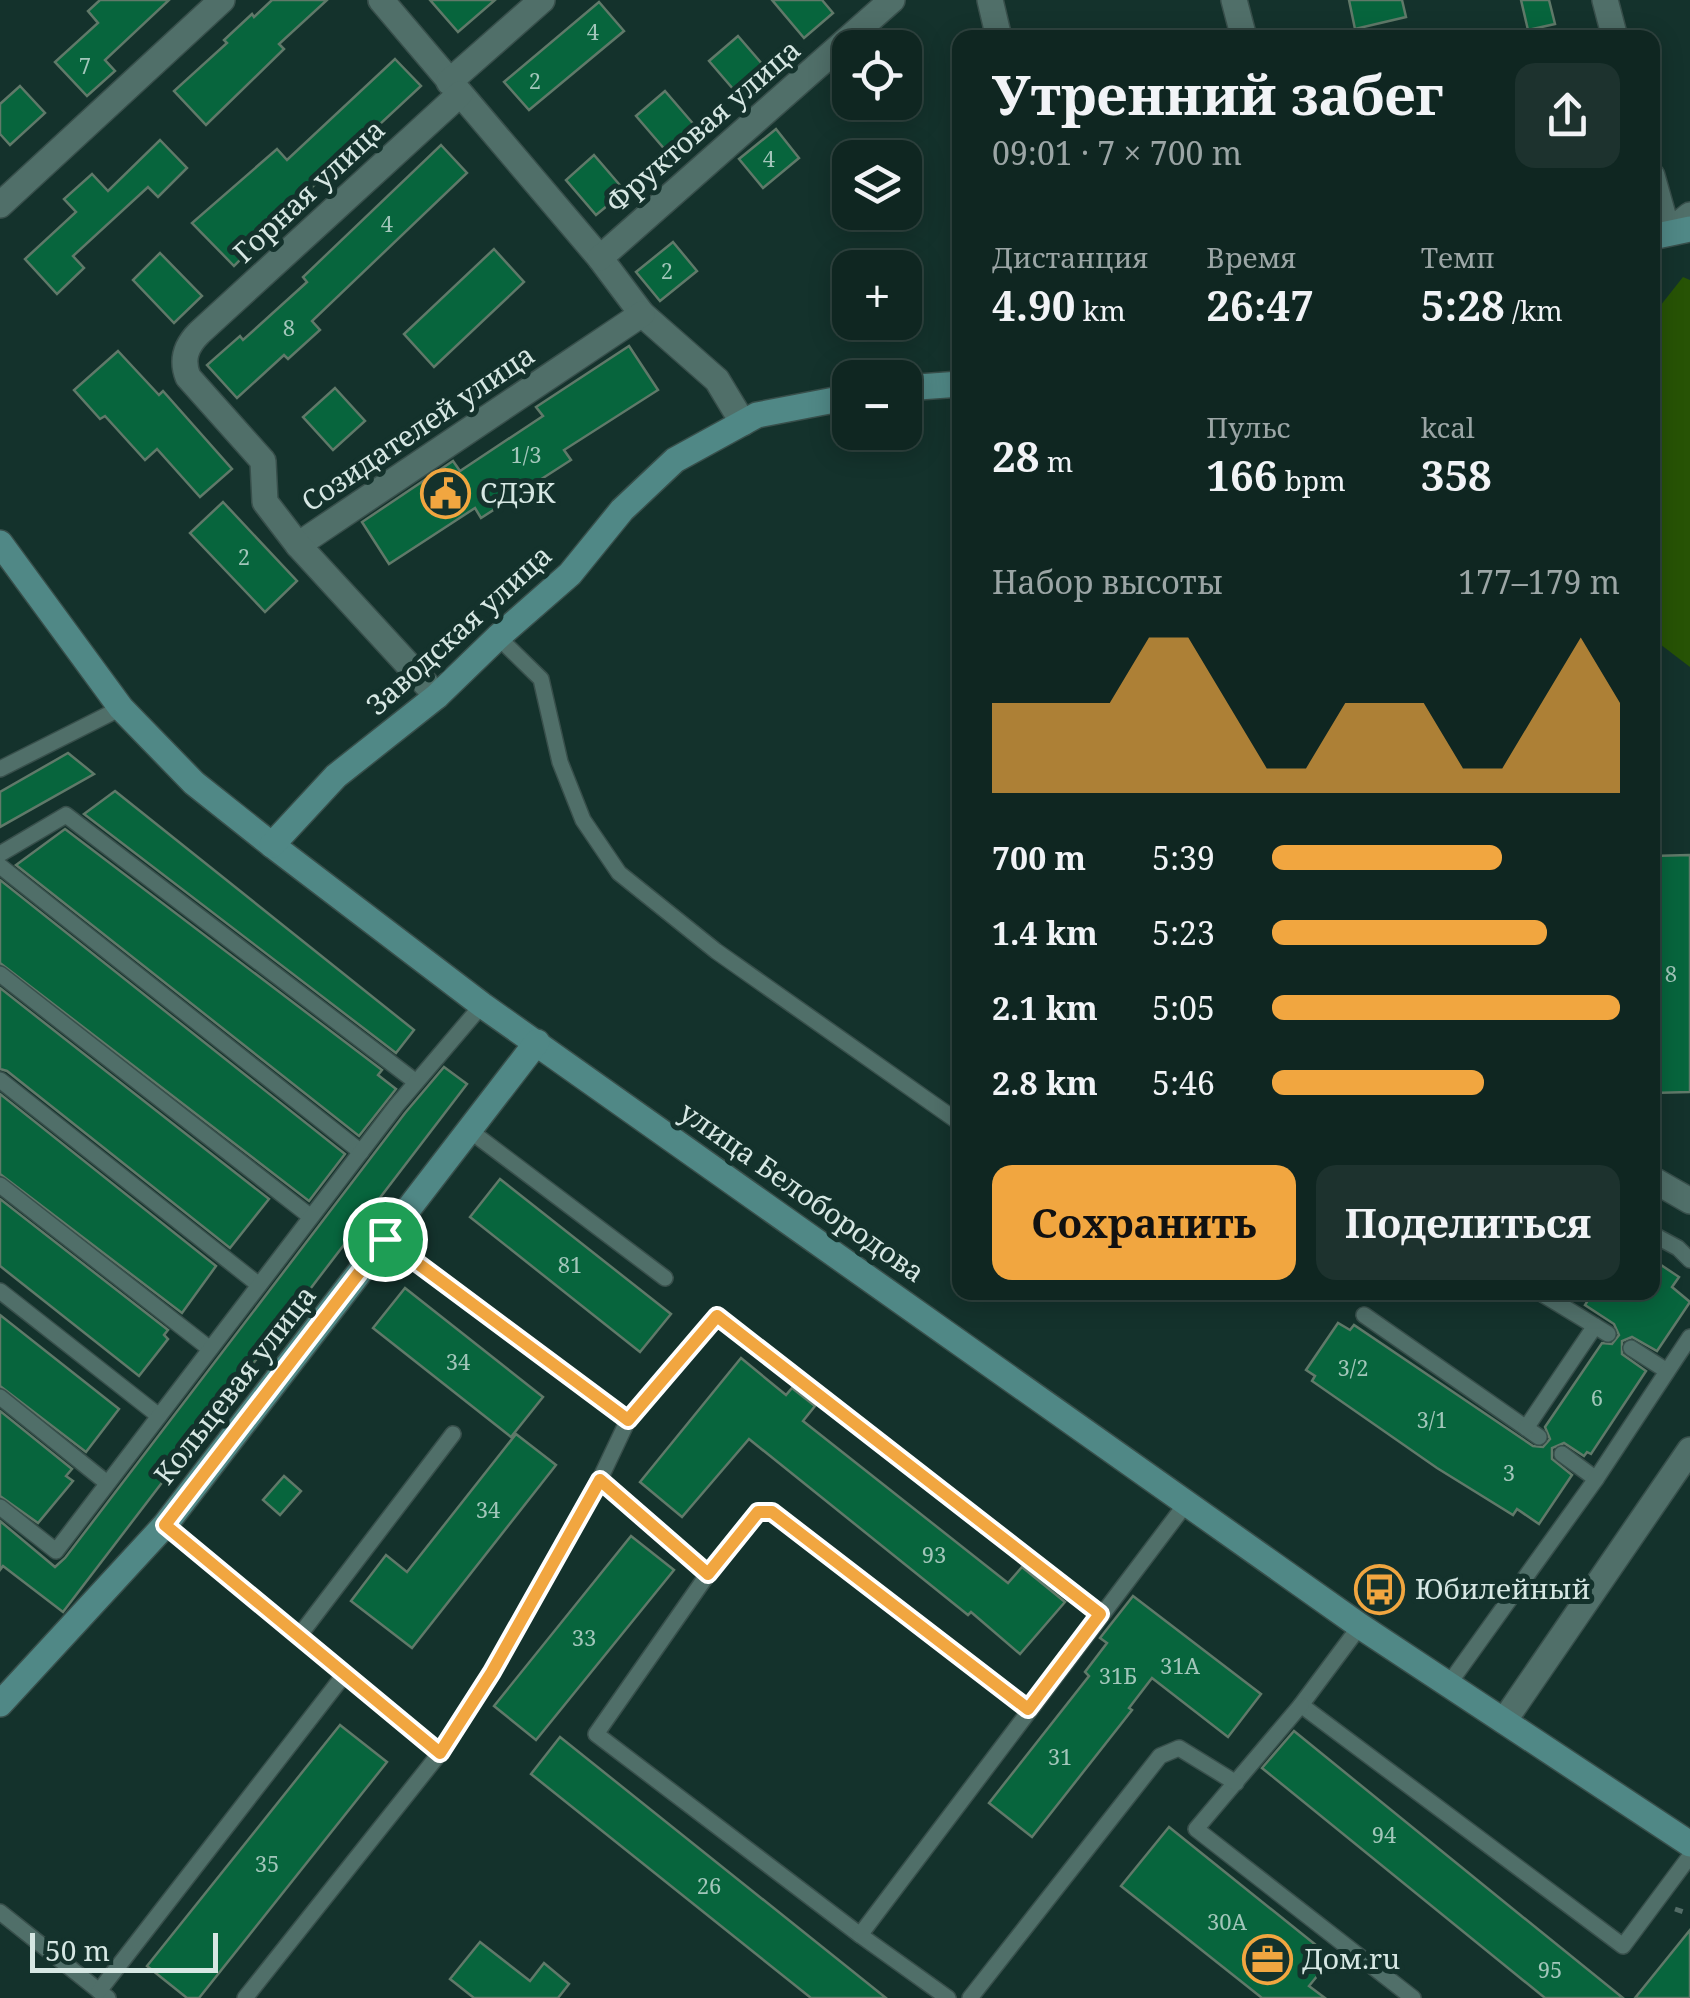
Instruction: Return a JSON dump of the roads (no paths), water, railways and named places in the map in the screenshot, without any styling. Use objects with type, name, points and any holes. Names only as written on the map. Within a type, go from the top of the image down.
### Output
[{"type":"main road","points":[[922,387],[952,385]]},
{"type":"main road","name":"Заводская улица","points":[[272,845],[336,776],[436,696],[570,574],[622,510],[674,460],[757,415],[832,400]]},
{"type":"main road","name":"улица Белобородова","points":[[0,543],[121,708],[194,783],[272,845],[482,1005],[1360,1626],[1690,1844]]},
{"type":"main road","name":"Кольцевая улица","points":[[0,1704],[165,1525],[537,1042]]},
{"type":"street","points":[[0,206],[222,0]]},
{"type":"street","points":[[380,0],[600,258],[642,314],[718,380],[743,423]]},
{"type":"street","name":"Горная улица","points":[[298,544],[265,502],[264,460],[188,377],[186,348],[542,0]]},
{"type":"street","name":"Фруктовая улица","points":[[600,258],[892,0]]},
{"type":"street","points":[[990,0],[997,30]]},
{"type":"street","points":[[1234,0],[1242,30]]},
{"type":"street","points":[[1605,0],[1613,30]]},
{"type":"street","points":[[1660,201],[1670,233],[1690,215]]},
{"type":"street","name":"Созидателей улица","points":[[436,696],[298,544],[642,314]]},
{"type":"street","points":[[1660,1184],[1690,1201]]},
{"type":"street","points":[[1504,1721],[1690,1450]]},
{"type":"lane","points":[[498,636],[541,678],[560,762],[583,820],[619,872],[716,951],[952,1117]]},
{"type":"lane","points":[[0,768],[121,708]]},
{"type":"lane","points":[[0,854],[66,814],[416,1082]]},
{"type":"lane","points":[[0,866],[361,1152]]},
{"type":"lane","points":[[0,974],[311,1217]]},
{"type":"lane","points":[[0,1507],[56,1551],[361,1152],[482,1005]]},
{"type":"lane","points":[[0,1080],[259,1285]]},
{"type":"lane","points":[[469,1130],[665,1278]]},
{"type":"lane","points":[[0,1186],[210,1349]]},
{"type":"lane","points":[[1660,1238],[1690,1260]]},
{"type":"lane","points":[[385,1239],[628,1420]]},
{"type":"lane","points":[[0,1291],[159,1416]]},
{"type":"lane","points":[[1364,1315],[1532,1432],[1601,1330],[1552,1300]]},
{"type":"lane","points":[[245,1998],[440,1753],[492,1672],[600,1480],[628,1420],[717,1316],[1100,1614]]},
{"type":"lane","points":[[1448,1685],[1596,1478],[1690,1336]]},
{"type":"lane","points":[[1631,1348],[1667,1372]]},
{"type":"lane","points":[[0,1398],[107,1483]]},
{"type":"lane","points":[[299,1636],[453,1434]]},
{"type":"lane","points":[[1562,1454],[1596,1478]]},
{"type":"lane","points":[[600,1480],[708,1574]]},
{"type":"lane","points":[[860,1935],[1188,1501]]},
{"type":"lane","points":[[948,1998],[596,1734],[708,1574],[758,1512],[772,1512],[1028,1709]]},
{"type":"lane","points":[[165,1525],[440,1753]]},
{"type":"lane","points":[[1360,1626],[1301,1705],[1196,1829],[1413,1998]]},
{"type":"lane","points":[[0,1938],[6,1917],[104,1994],[344,1675]]},
{"type":"lane","points":[[1301,1705],[1623,1946],[1690,1856]]},
{"type":"lane","points":[[970,1998],[1160,1756],[1179,1748],[1236,1783]]},
{"type":"place","name":"СДЭК","points":[[445,493]]},
{"type":"place","name":"Юбилейный","points":[[1380,1589]]},
{"type":"place","name":"Дом.ru","points":[[1267,1959]]}]
